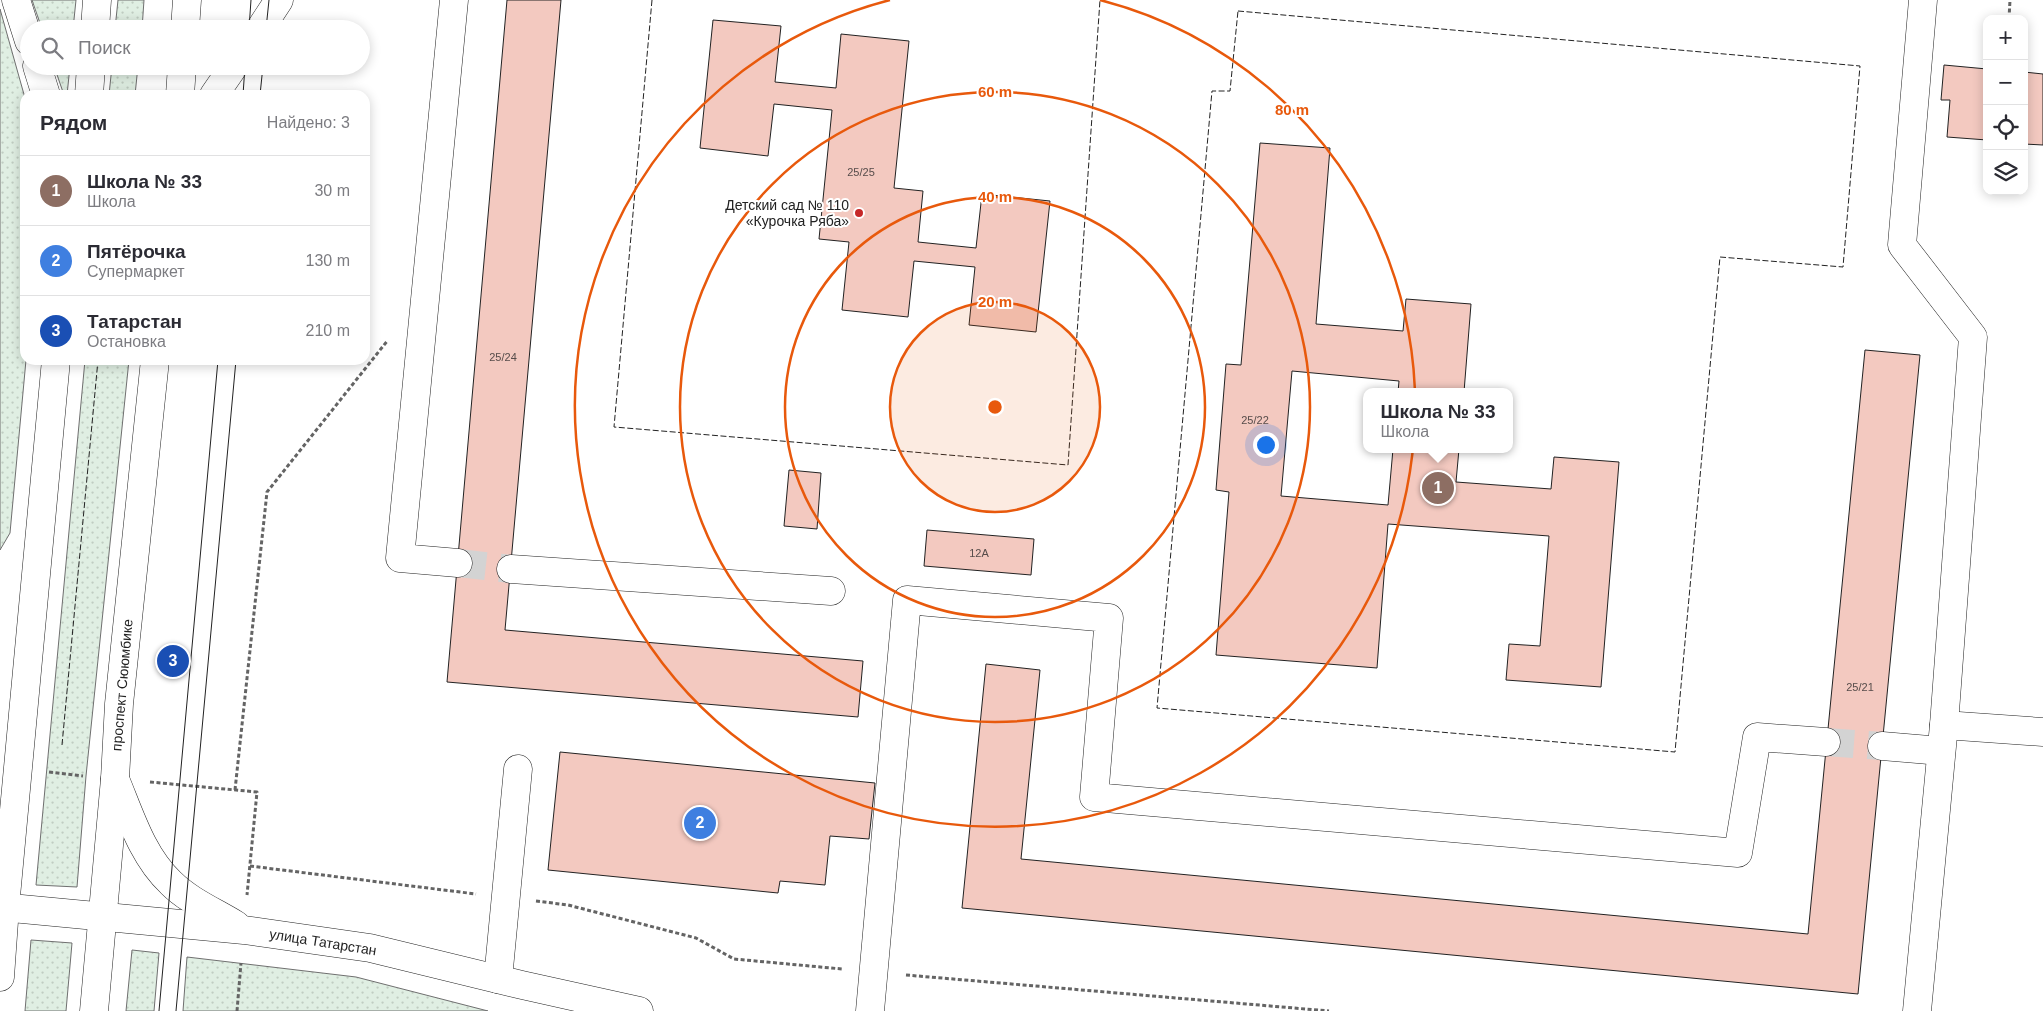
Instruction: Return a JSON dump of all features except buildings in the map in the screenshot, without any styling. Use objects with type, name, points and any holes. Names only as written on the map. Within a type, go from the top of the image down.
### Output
[{"type":"main road","points":[[16,0],[22,20]]},
{"type":"main road","points":[[96,20],[97,0]]},
{"type":"main road","points":[[186,20],[187,0]]},
{"type":"main road","points":[[266,20],[279,0]]},
{"type":"main road","points":[[454,0],[400,558],[458,563]]},
{"type":"main road","points":[[1917,1011],[1944,725],[1973,337],[1902,245],[1923,0]]},
{"type":"main road","points":[[40,75],[44,90]]},
{"type":"main road","points":[[89,90],[90,75]]},
{"type":"main road","points":[[180,90],[181,75]]},
{"type":"main road","points":[[217,90],[228,75]]},
{"type":"main road","points":[[0,977],[2,907],[56,365]]},
{"type":"main road","name":"проспект Сююмбике","points":[[94,1011],[115,779],[119,704],[154,365]]},
{"type":"main road","points":[[511,569],[831,591]]},
{"type":"main road","points":[[870,1011],[907,600],[1109,618],[1094,797],[1738,853],[1757,737],[1826,742]]},
{"type":"main road","points":[[1944,725],[2043,732]]},
{"type":"main road","points":[[1882,746],[1941,751]]},
{"type":"main road","points":[[518,769],[506,897],[510,982],[540,1002],[544,1011]]},
{"type":"main road","points":[[115,779],[145,850],[170,883],[186,896],[244,930]]},
{"type":"main road","name":"улица Татарстан","points":[[2,907],[244,930],[370,948],[639,1011]]},
{"type":"path","points":[[2009,15],[2010,0]]},
{"type":"path","points":[[370,363],[389,339]]},
{"type":"path","points":[[234,790],[267,492],[368,365]]},
{"type":"path","points":[[47,771],[86,776]]},
{"type":"path","points":[[147,782],[257,792],[247,900]]},
{"type":"path","points":[[250,866],[568,905],[696,938],[734,959],[1329,1011]]},
{"type":"path","points":[[237,1011],[241,962]]},
{"type":"green space","points":[[32,0],[76,0],[74,20],[39,20]]},
{"type":"green space","points":[[118,0],[144,0],[143,20],[116,20]]},
{"type":"green space","points":[[0,9],[23,90],[20,90],[20,365],[26,365],[10,533],[0,550]]},
{"type":"green space","points":[[57,75],[69,75],[68,90],[62,90]]},
{"type":"green space","points":[[111,75],[137,75],[136,90],[110,90]]},
{"type":"green space","points":[[85,365],[128,365],[86,776],[77,887],[36,885]]},
{"type":"green space","points":[[31,940],[72,943],[66,1011],[25,1011]]},
{"type":"green space","points":[[132,950],[159,953],[154,1011],[126,1011]]},
{"type":"green space","points":[[187,957],[356,977],[488,1011],[183,1011]]},
{"type":"tunnel","points":[[458,563],[511,569]]},
{"type":"tunnel","points":[[1826,742],[1882,746]]},
{"type":"tram line","points":[[250,20],[251,0]]},
{"type":"tram line","points":[[267,20],[269,0]]},
{"type":"tram line","points":[[243,90],[244,75]]},
{"type":"tram line","points":[[261,90],[262,75]]},
{"type":"tram line","points":[[159,1011],[218,365]]},
{"type":"tram line","points":[[176,1011],[236,365]]},
{"type":"fence","points":[[652,0],[614,427],[1068,465],[1100,0]]},
{"type":"fence","points":[[1238,11],[1860,66],[1843,267],[1720,257],[1675,752],[1157,708],[1212,91],[1230,91],[1238,11]]},
{"type":"fence","points":[[62,745],[98,365]]},
{"type":"place","name":"Детский сад № 110 «Курочка Ряба»","points":[[859,213]]},
{"type":"place","name":"Школа № 33","points":[[1438,488]]},
{"type":"place","name":"Татарстан","points":[[173,661]]},
{"type":"place","name":"Пятёрочка","points":[[700,823]]}]
